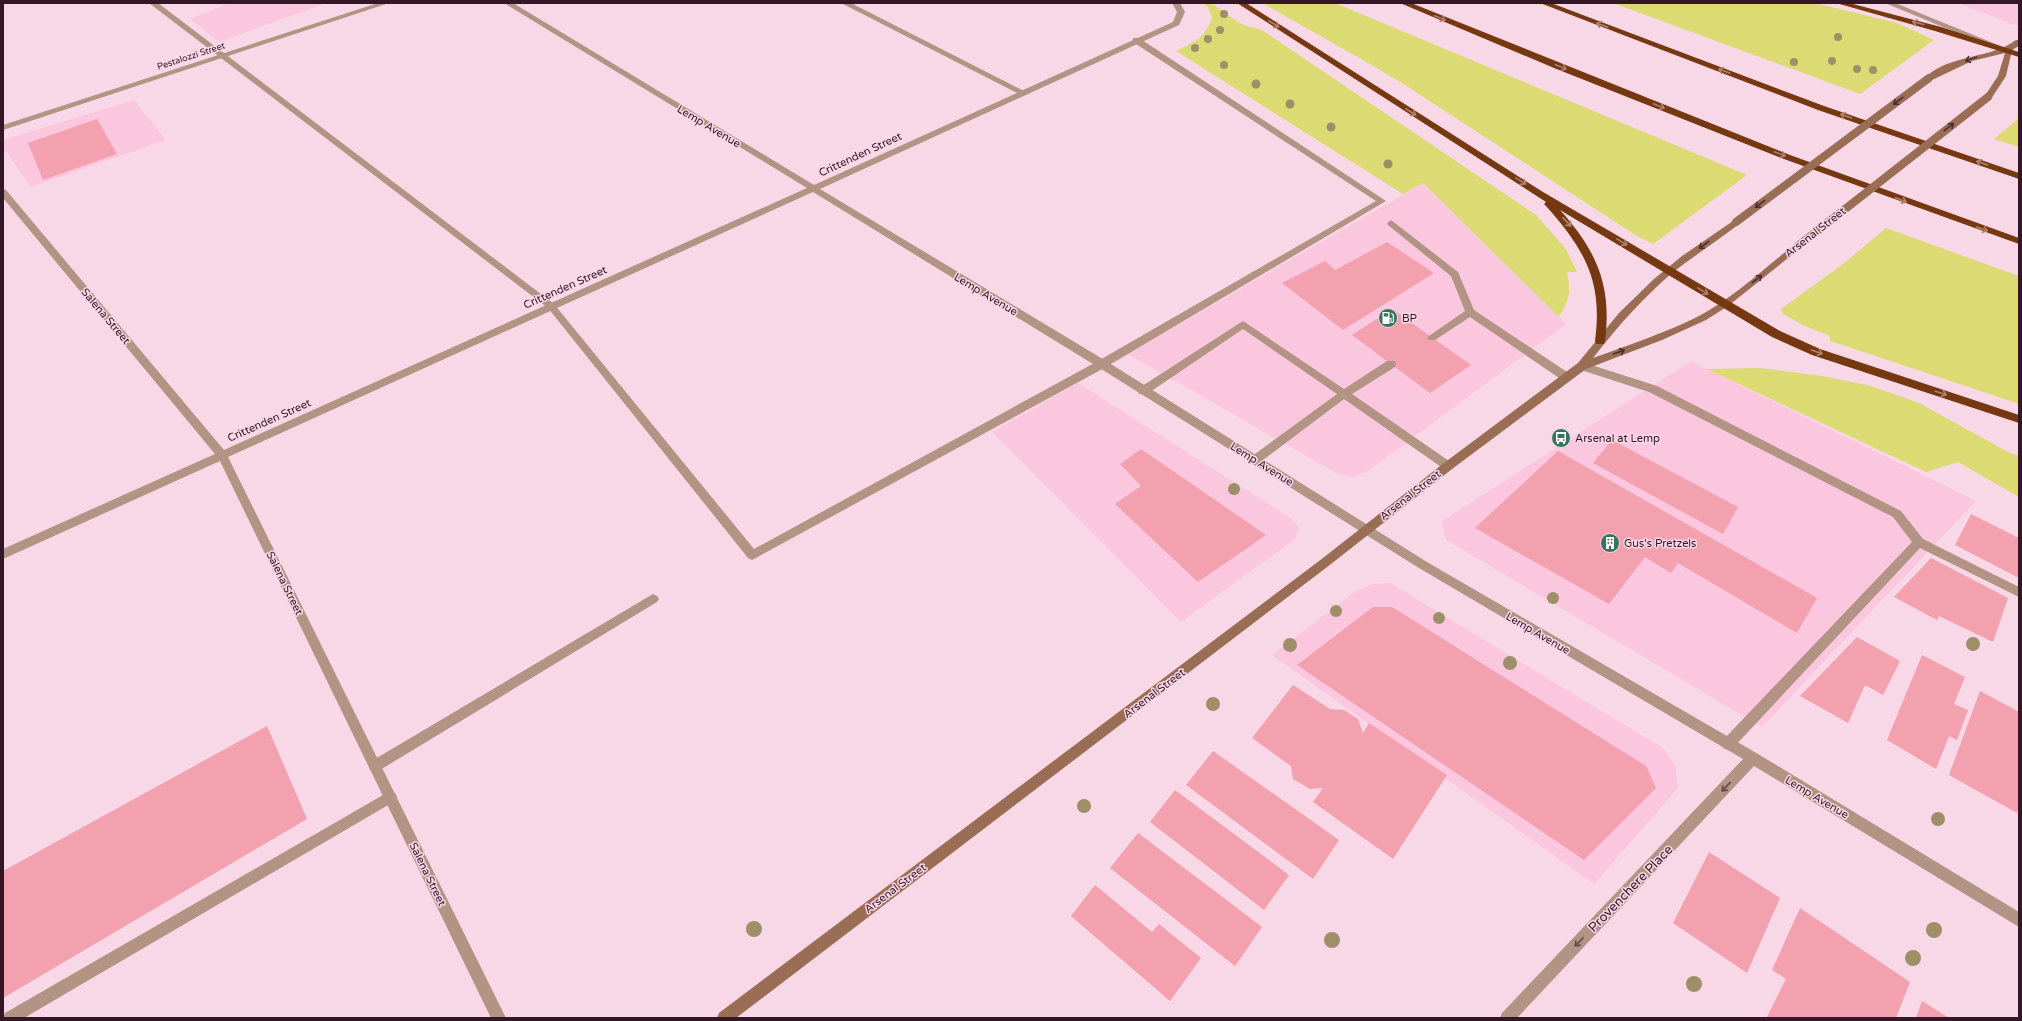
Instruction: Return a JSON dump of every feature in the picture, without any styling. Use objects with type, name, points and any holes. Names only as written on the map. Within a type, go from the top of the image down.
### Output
[{"type":"highway","points":[[1241,3],[1540,194],[1797,345],[2019,419]]},
{"type":"highway","points":[[1404,3],[1738,138],[1946,216],[2019,241]]},
{"type":"highway","points":[[1544,3],[1821,108],[2019,176]]},
{"type":"highway","points":[[1840,3],[1938,29],[2019,55]]},
{"type":"highway","points":[[1540,194],[1573,229],[1589,254],[1597,275],[1603,312],[1600,342]]},
{"type":"main road","points":[[2009,51],[2019,42]]},
{"type":"main road","name":"Arsenal Street","points":[[724,1018],[1566,377],[1582,366],[1659,338],[1703,318],[1725,304],[1988,97],[1998,86],[2006,70],[2009,51],[1976,57],[1948,67],[1929,78],[1670,270],[1626,311],[1582,366]]},
{"type":"street","points":[[153,3],[551,306],[752,554],[1102,364],[1382,201],[1136,40]]},
{"type":"street","name":"Pestalozzi Street","points":[[3,128],[385,3]]},
{"type":"street","name":"Lemp Avenue","points":[[508,3],[1102,364],[1366,530],[1753,758],[2019,920]]},
{"type":"street","points":[[845,3],[1022,92]]},
{"type":"street","name":"Crittenden Street","points":[[3,554],[813,189],[1022,92],[1176,23],[1181,12],[1176,3]]},
{"type":"street","points":[[1889,3],[2009,51]]},
{"type":"street","name":"Salena Street","points":[[3,192],[222,455],[499,1018]]},
{"type":"street","points":[[1391,223],[1455,274],[1470,312],[1566,377]]},
{"type":"street","points":[[1432,338],[1470,312]]},
{"type":"street","points":[[1143,391],[1243,324],[1448,466]]},
{"type":"street","points":[[1255,460],[1344,394],[1391,364]]},
{"type":"street","points":[[1582,366],[1653,389],[1897,514],[1918,542],[2019,592]]},
{"type":"street","points":[[1728,744],[1918,542]]},
{"type":"street","points":[[375,766],[653,599]]},
{"type":"street","name":"Provenchere Place","points":[[1507,1018],[1753,758]]},
{"type":"street","points":[[10,1018],[390,797]]},
{"type":"shaded area","points":[[230,3],[327,3],[219,42],[190,19]]},
{"type":"shaded area","points":[[1203,3],[1219,8],[1244,25],[1260,29],[1265,32],[1536,215],[1566,249],[1577,272],[1567,272],[1569,295],[1559,317],[1423,183],[1403,194],[1176,51],[1198,39],[1206,31],[1212,18],[1208,7]]},
{"type":"shaded area","points":[[1262,3],[1335,3],[1747,175],[1653,244],[1637,236],[1405,85]]},
{"type":"shaded area","points":[[1613,3],[1815,3],[1897,23],[1934,40],[1860,94]]},
{"type":"shaded area","points":[[1957,3],[2019,3],[2019,27],[1984,13]]},
{"type":"shaded area","points":[[134,100],[166,140],[31,187],[3,147],[3,140]]},
{"type":"shaded area","points":[[2019,118],[2019,147],[1994,139]]},
{"type":"shaded area","points":[[1423,183],[1566,324],[1368,471],[1352,477],[1336,473],[1128,354]]},
{"type":"shaded area","points":[[1886,228],[2019,276],[2019,404],[1830,341],[1830,336],[1805,326],[1783,314],[1781,309],[1843,264]]},
{"type":"shaded area","points":[[1691,361],[1976,501],[1762,727],[1446,540],[1442,521]]},
{"type":"shaded area","points":[[1761,368],[1822,376],[1871,386],[1919,403],[2008,452],[2019,456],[2019,497],[1958,462],[1926,472],[1707,369]]},
{"type":"shaded area","points":[[1078,383],[1292,519],[1299,528],[1295,539],[1181,622],[992,432]]},
{"type":"shaded area","points":[[1390,583],[1663,748],[1675,765],[1678,788],[1594,884],[1272,655],[1353,593],[1371,584]]},
{"type":"building","points":[[97,119],[117,154],[43,180],[28,143]]},
{"type":"building","points":[[1387,242],[1434,273],[1343,330],[1282,283],[1325,261],[1335,270]]},
{"type":"building","points":[[1392,309],[1471,365],[1430,393],[1352,335]]},
{"type":"building","points":[[1612,440],[1738,507],[1723,534],[1593,463]]},
{"type":"building","points":[[1141,449],[1266,535],[1198,582],[1115,504],[1141,486],[1120,464]]},
{"type":"building","name":"Gus's Pretzels","points":[[1558,451],[1817,598],[1797,633],[1678,563],[1671,573],[1645,557],[1609,604],[1475,528]]},
{"type":"building","points":[[1971,514],[2019,538],[2019,578],[1955,545]]},
{"type":"building","points":[[1931,558],[2008,598],[1993,642],[1939,616],[1937,620],[1894,597]]},
{"type":"building","points":[[1373,607],[1392,607],[1646,766],[1656,788],[1584,860],[1297,665]]},
{"type":"building","points":[[1857,637],[1900,661],[1883,695],[1865,685],[1848,723],[1800,696]]},
{"type":"building","points":[[1922,655],[1965,677],[1954,704],[1968,710],[1957,740],[1949,736],[1936,769],[1887,740]]},
{"type":"building","points":[[1293,685],[1330,709],[1344,710],[1358,719],[1363,733],[1369,723],[1447,775],[1393,859],[1313,802],[1323,788],[1310,789],[1293,779],[1291,766],[1252,738]]},
{"type":"building","points":[[1980,691],[2019,712],[2019,807],[2017,813],[1949,775]]},
{"type":"building","points":[[267,726],[307,819],[3,998],[3,871]]},
{"type":"building","points":[[1213,751],[1339,840],[1313,879],[1186,785]]},
{"type":"building","points":[[1175,790],[1289,875],[1264,910],[1150,822]]},
{"type":"building","points":[[1138,833],[1262,927],[1235,966],[1110,868]]},
{"type":"building","points":[[1709,852],[1780,898],[1747,973],[1673,923]]},
{"type":"building","points":[[1095,885],[1152,932],[1159,924],[1201,958],[1170,1001],[1071,916]]},
{"type":"building","points":[[1800,908],[1910,982],[1896,1018],[1767,1017],[1786,979],[1772,970]]},
{"type":"building","points":[[1922,1001],[1949,1018],[1916,1018]]},
{"type":"place","name":"BP","points":[[1388,318]]},
{"type":"place","name":"Arsenal at Lemp","points":[[1561,438]]},
{"type":"place","name":"Gus's Pretzels","points":[[1610,543]]}]
